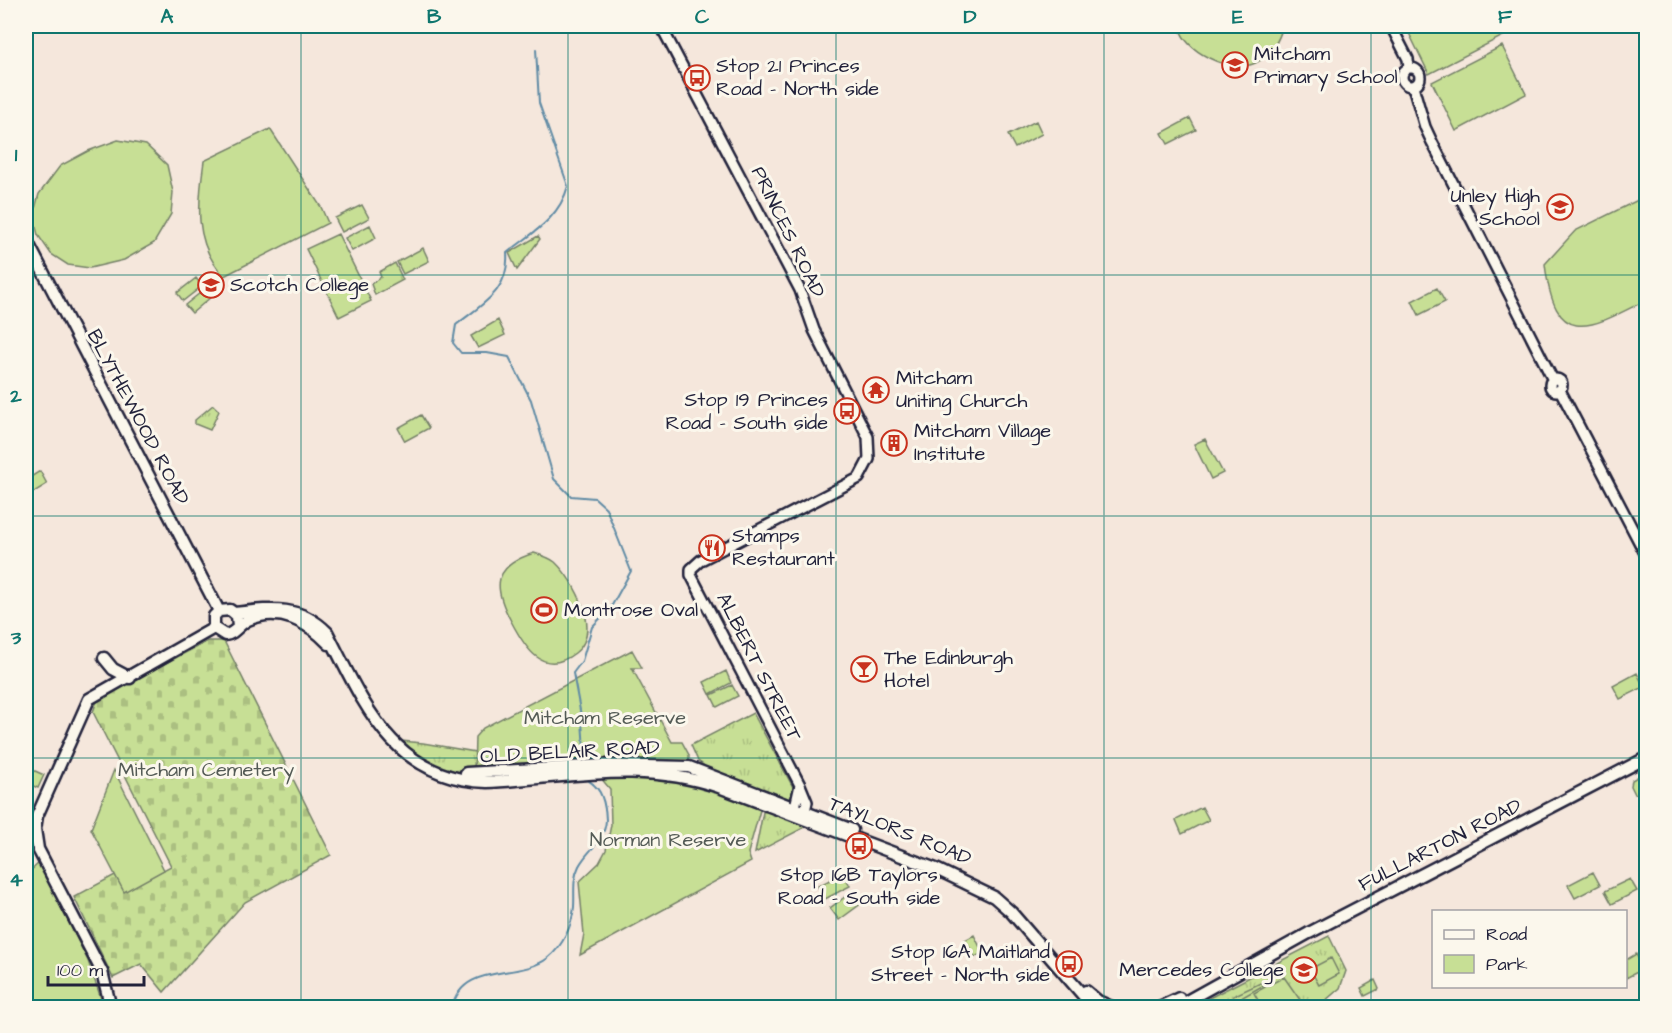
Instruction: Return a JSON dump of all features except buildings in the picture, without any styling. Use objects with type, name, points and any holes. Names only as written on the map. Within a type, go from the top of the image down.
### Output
[{"type":"main road","name":"BLYTHEWOOD ROAD","points":[[26,239],[219,611]]},
{"type":"main road","points":[[225,609],[234,613],[237,626],[233,633],[225,635],[214,628],[213,620],[219,611],[225,609]]},
{"type":"main road","name":"OLD BELAIR ROAD","points":[[234,613],[290,609],[317,622],[327,632],[377,725],[390,740],[414,759],[474,778],[603,769],[688,767],[799,813]]},
{"type":"main road","name":"OLD BELAIR ROAD","points":[[237,626],[256,617],[277,615],[294,618],[306,624],[338,654]]},
{"type":"main road","points":[[111,1008],[102,972],[44,862],[38,849],[35,829],[45,795],[86,702],[214,628]]},
{"type":"main road","points":[[104,658],[113,669],[130,678]]},
{"type":"main road","name":"FULLARTON ROAD","points":[[1173,1008],[1250,965],[1647,758]]},
{"type":"main road","name":"TAYLORS ROAD","points":[[799,813],[936,869],[994,897],[1099,1005]]},
{"type":"main road","name":"TAYLORS ROAD","points":[[799,813],[992,890],[1015,908],[1099,1005]]},
{"type":"main road","name":"FULLARTON ROAD","points":[[1157,1008],[1250,965]]},
{"type":"main road","points":[[1099,1005],[1114,1008]]},
{"type":"street","name":"PRINCES ROAD","points":[[661,26],[800,290],[814,330],[868,437],[869,459],[859,478],[694,566]]},
{"type":"street","points":[[1390,26],[1405,53],[1409,68],[1403,72],[1402,80],[1408,86],[1413,86],[1425,127],[1553,380],[1562,382],[1560,390],[1647,555]]},
{"type":"street","name":"ALBERT STREET","points":[[694,566],[692,575],[801,785],[799,813]]},
{"type":"green space","points":[[1179,26],[1283,26],[1272,50],[1264,58],[1245,66],[1234,66],[1209,58],[1194,49],[1183,37]]},
{"type":"green space","points":[[1415,26],[1503,26],[1507,34],[1429,74],[1407,29]]},
{"type":"green space","points":[[1502,46],[1526,94],[1456,131],[1432,82]]},
{"type":"green space","points":[[1190,118],[1196,130],[1168,144],[1162,133]]},
{"type":"green space","points":[[1036,121],[1042,134],[1015,148],[1008,135]]},
{"type":"green space","points":[[270,129],[321,207],[328,223],[224,276],[214,263],[202,236],[200,192],[204,161]]},
{"type":"green space","points":[[118,140],[146,145],[167,165],[173,192],[171,214],[154,243],[124,260],[90,268],[68,265],[51,254],[38,235],[33,216],[39,194],[60,166],[88,151]]},
{"type":"green space","points":[[1646,196],[1646,300],[1607,319],[1591,324],[1577,325],[1566,321],[1557,310],[1550,291],[1545,264],[1575,231]]},
{"type":"green space","points":[[362,205],[369,218],[342,232],[335,218]]},
{"type":"green space","points":[[370,225],[376,238],[352,251],[345,238]]},
{"type":"green space","points":[[338,234],[371,301],[339,317],[306,249]]},
{"type":"green space","points":[[538,236],[540,239],[517,270],[509,253]]},
{"type":"green space","points":[[423,248],[429,261],[403,274],[397,262]]},
{"type":"green space","points":[[395,263],[403,280],[375,295],[371,284],[381,277],[379,272]]},
{"type":"green space","points":[[196,278],[202,286],[183,301],[177,293]]},
{"type":"green space","points":[[1437,288],[1445,302],[1419,315],[1412,301]]},
{"type":"green space","points":[[205,289],[211,297],[192,313],[185,305]]},
{"type":"green space","points":[[498,320],[505,335],[478,348],[471,336]]},
{"type":"green space","points":[[213,405],[219,411],[210,430],[195,424],[195,420]]},
{"type":"green space","points":[[421,415],[429,428],[405,441],[398,428]]},
{"type":"green space","points":[[1205,439],[1223,473],[1211,479],[1194,444]]},
{"type":"green space","points":[[40,471],[47,484],[26,497],[26,480]]},
{"type":"green space","name":"Montrose Oval","points":[[534,553],[553,561],[563,571],[578,594],[583,607],[586,633],[583,644],[564,660],[544,661],[529,650],[516,631],[501,597],[500,579],[504,571],[520,558]]},
{"type":"green space","name":"Mitcham Cemetery","points":[[208,641],[224,641],[331,855],[245,902],[164,992],[141,964],[113,978],[74,897],[115,875],[124,891],[171,866],[93,712],[98,698]]},
{"type":"green space","name":"Mitcham Reserve","points":[[632,650],[642,668],[632,668],[672,742],[682,742],[689,755],[689,767],[474,774],[475,737],[483,728]]},
{"type":"green space","points":[[726,671],[731,683],[710,694],[704,682]]},
{"type":"green space","points":[[1637,673],[1644,687],[1620,699],[1613,686]]},
{"type":"green space","points":[[732,685],[738,696],[717,707],[711,695]]},
{"type":"green space","points":[[753,713],[794,789],[795,796],[788,800],[706,767],[698,761],[691,745]]},
{"type":"green space","points":[[390,740],[475,752],[474,781],[452,778]]},
{"type":"green space","points":[[26,767],[44,775],[38,788],[26,783]]},
{"type":"green space","points":[[114,770],[164,870],[124,892],[91,829]]},
{"type":"green space","points":[[1646,772],[1646,789],[1635,794],[1631,786],[1632,780]]},
{"type":"green space","name":"Norman Reserve","points":[[600,777],[668,778],[762,803],[748,853],[751,862],[580,955],[584,934],[579,882],[599,863],[606,850],[611,825],[610,789]]},
{"type":"green space","points":[[1202,807],[1209,820],[1182,834],[1176,820]]},
{"type":"green space","points":[[769,811],[807,826],[755,853],[763,812]]},
{"type":"green space","points":[[39,863],[88,961],[104,1007],[26,1007],[26,875]]},
{"type":"green space","points":[[1593,872],[1600,885],[1575,898],[1568,885]]},
{"type":"green space","points":[[843,873],[850,886],[825,899],[818,886]]},
{"type":"green space","points":[[1630,879],[1637,891],[1612,904],[1605,891]]},
{"type":"green space","points":[[853,891],[862,903],[839,920],[830,908]]},
{"type":"green space","points":[[974,935],[983,953],[975,957],[965,940]]},
{"type":"green space","name":"Mercedes College","points":[[1329,936],[1346,971],[1340,988],[1318,1007],[1190,1008]]},
{"type":"green space","points":[[1636,954],[1643,969],[1627,977],[1627,959]]},
{"type":"green space","points":[[1331,958],[1339,974],[1319,985],[1310,969]]},
{"type":"green space","points":[[1284,977],[1305,1007],[1262,1007],[1254,993]]},
{"type":"green space","points":[[1267,980],[1269,982],[1236,1001],[1233,996]]},
{"type":"green space","points":[[1375,980],[1379,989],[1365,996],[1361,988]]},
{"type":"waterway","points":[[536,49],[539,103],[568,186],[558,208],[544,224],[507,253],[507,266],[499,287],[484,303],[456,325],[453,343],[461,353],[487,353],[509,357],[531,400],[554,479],[571,496],[595,498],[606,508],[631,571],[611,607],[592,627],[582,661],[573,673],[582,721],[584,750],[581,763]]},
{"type":"waterway","points":[[452,1008],[458,993],[467,984],[493,974],[536,965],[548,958],[562,942],[573,914],[577,871],[603,834],[606,820],[602,797],[598,789],[585,778]]},
{"type":"place","name":"Mitcham Primary School","points":[[1235,65]]},
{"type":"place","name":"Stop 21 Princes Road - North side","points":[[697,78]]},
{"type":"place","name":"Unley High School","points":[[1560,207]]},
{"type":"place","name":"Scotch College","points":[[211,285]]},
{"type":"place","name":"Mitcham Uniting Church","points":[[876,390]]},
{"type":"place","name":"Stop 19 Princes Road - South side","points":[[847,411]]},
{"type":"place","name":"Mitcham Village Institute","points":[[894,443]]},
{"type":"place","name":"Stamps Restaurant","points":[[712,548]]},
{"type":"place","name":"Montrose Oval","points":[[544,610]]},
{"type":"place","name":"The Edinburgh Hotel","points":[[864,669]]},
{"type":"place","name":"Stop 16B Taylors Road - South side","points":[[859,846]]},
{"type":"place","name":"Stop 16A Maitland Street - North side","points":[[1069,964]]},
{"type":"place","name":"Mercedes College","points":[[1304,970]]}]
